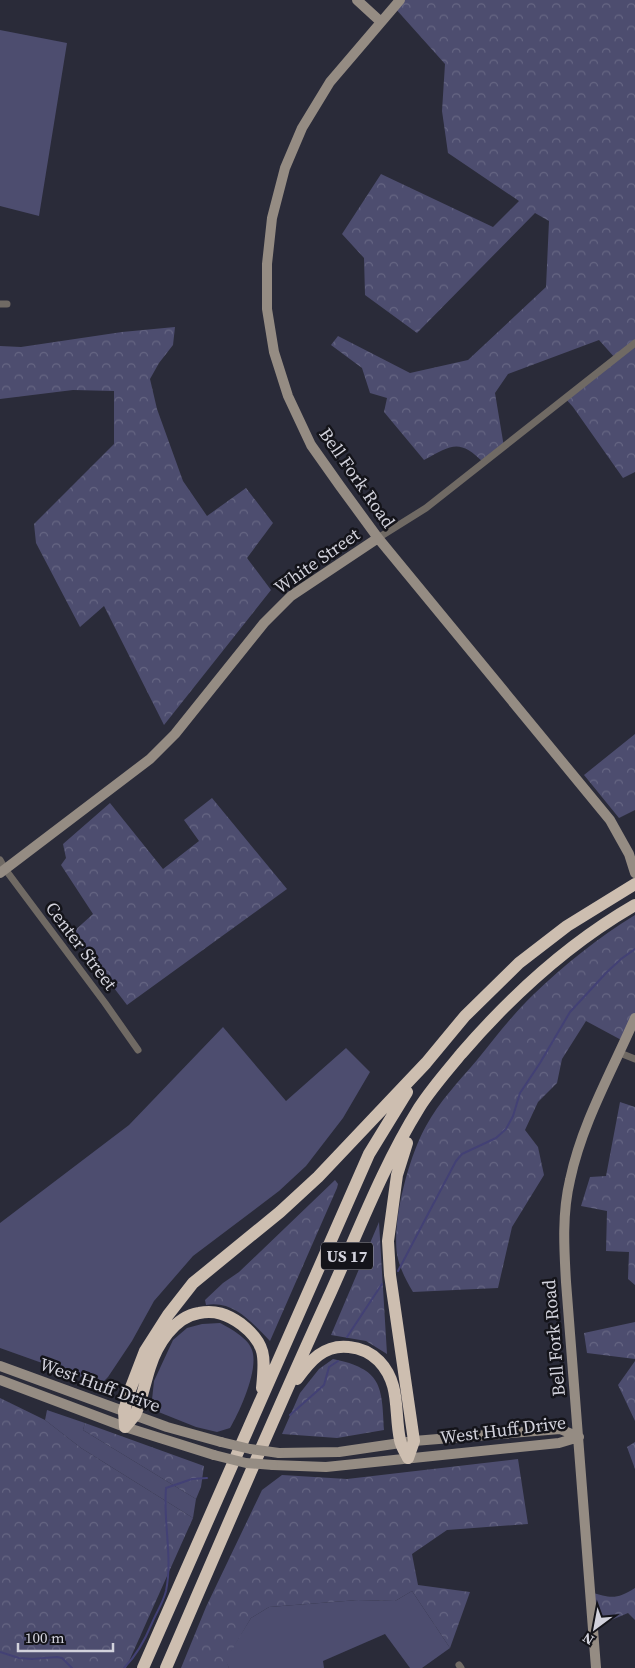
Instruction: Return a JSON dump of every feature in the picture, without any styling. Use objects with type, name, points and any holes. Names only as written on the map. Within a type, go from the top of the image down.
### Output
[{"type":"highway","name":"US 17","points":[[143,1668],[369,1154],[397,1105],[426,1063],[465,1016],[519,964],[567,926],[635,884]]},
{"type":"highway","name":"US 17","points":[[166,1668],[282,1398],[384,1174],[420,1108],[487,1023],[529,983],[563,956],[635,905]]},
{"type":"highway","points":[[130,1413],[130,1390],[146,1352],[168,1315],[193,1283],[280,1212],[318,1177],[426,1063]]},
{"type":"highway","points":[[408,1458],[414,1441],[390,1275],[388,1242],[397,1175],[420,1108]]},
{"type":"highway","points":[[125,1427],[151,1364],[164,1339],[177,1323],[192,1314],[212,1310],[234,1319],[252,1332],[263,1349],[264,1369],[261,1399]]},
{"type":"highway","points":[[282,1398],[312,1359],[324,1351],[335,1347],[347,1346],[358,1348],[376,1359],[388,1370],[394,1386],[400,1442],[408,1458]]},
{"type":"main road","points":[[357,0],[381,22]]},
{"type":"main road","name":"Bell Fork Road","points":[[400,0],[330,82],[302,128],[285,168],[272,218],[267,264],[267,309],[274,352],[288,396],[311,444],[378,538],[610,820],[629,854],[635,873]]},
{"type":"main road","name":"White Street","points":[[2,867],[150,759],[175,734],[264,623],[291,596],[378,538]]},
{"type":"main road","name":"Bell Fork Road","points":[[596,1668],[563,1233],[569,1181],[582,1136],[635,1018]]},
{"type":"main road","name":"West Huff Drive","points":[[0,1366],[194,1436],[250,1449],[279,1453],[339,1452],[400,1442],[560,1429],[579,1437]]},
{"type":"main road","name":"West Huff Drive","points":[[0,1380],[125,1427],[246,1463],[326,1467],[559,1443],[579,1437]]},
{"type":"street","name":"White Street","points":[[378,538],[426,508],[635,344]]},
{"type":"street","name":"Center Street","points":[[2,867],[105,1003],[138,1050]]},
{"type":"street","points":[[620,1053],[635,1059]]},
{"type":"green space","points":[[399,0],[635,0],[635,472],[623,478],[565,398],[615,358],[599,340],[508,374],[495,393],[504,447],[484,463],[468,450],[455,446],[424,460],[384,412],[387,398],[370,393],[362,368],[331,345],[338,336],[410,373],[468,360],[546,287],[549,221],[535,213],[417,333],[365,295],[364,258],[342,234],[381,174],[493,227],[519,201],[448,153],[442,111],[445,64],[394,7]]},
{"type":"green space","points":[[0,30],[67,43],[39,216],[0,206]]},
{"type":"green space","points":[[175,327],[173,345],[159,363],[150,379],[157,409],[183,481],[207,516],[246,488],[273,523],[247,558],[271,590],[164,725],[104,606],[80,627],[36,543],[34,524],[114,444],[114,391],[73,390],[0,399],[0,346],[21,347],[122,332]]},
{"type":"green space","points":[[635,734],[635,810],[619,818],[584,775]]},
{"type":"green space","points":[[212,798],[287,889],[127,1005],[72,933],[93,914],[61,865],[66,858],[63,844],[110,803],[163,869],[199,841],[184,820]]},
{"type":"green space","points":[[635,915],[635,1018],[625,1042],[586,1021],[562,1059],[557,1083],[538,1102],[525,1130],[538,1147],[544,1175],[512,1227],[498,1288],[413,1292],[398,1259],[397,1224],[399,1206],[408,1171],[431,1117],[526,1002],[582,952]]},
{"type":"green space","points":[[223,1027],[286,1101],[346,1048],[370,1072],[343,1118],[306,1166],[279,1191],[193,1256],[154,1301],[132,1341],[108,1377],[101,1384],[0,1348],[0,1223],[129,1125]]},
{"type":"green space","points":[[620,1102],[635,1107],[635,1285],[628,1279],[629,1252],[606,1251],[607,1211],[581,1206],[590,1177],[606,1176]]},
{"type":"green space","points":[[335,1180],[338,1184],[337,1188],[270,1341],[249,1320],[234,1309],[216,1304],[206,1305],[205,1300],[223,1283],[239,1272]]},
{"type":"green space","points":[[379,1222],[387,1354],[366,1341],[331,1335]]},
{"type":"green space","points":[[635,1322],[635,1359],[587,1353],[584,1333]]},
{"type":"green space","points":[[220,1323],[234,1331],[247,1342],[252,1350],[253,1358],[251,1379],[239,1411],[230,1428],[217,1432],[196,1427],[151,1409],[154,1381],[173,1340],[187,1328],[202,1324]]},
{"type":"green space","points":[[333,1359],[361,1368],[370,1374],[376,1382],[382,1402],[384,1430],[337,1438],[282,1434],[300,1393],[319,1369]]},
{"type":"green space","points":[[635,1361],[635,1421],[618,1385]]},
{"type":"green space","points":[[0,1398],[45,1420],[81,1448],[193,1518],[126,1668],[0,1668]]},
{"type":"green space","points":[[47,1410],[85,1423],[83,1430],[196,1499],[193,1518],[81,1448],[45,1420]]},
{"type":"green space","points":[[85,1423],[204,1466],[201,1487],[196,1499],[83,1430]]},
{"type":"green space","points":[[635,1442],[635,1469],[627,1447]]},
{"type":"green space","points":[[518,1459],[528,1524],[447,1530],[412,1554],[418,1585],[470,1592],[450,1648],[412,1591],[395,1601],[358,1600],[269,1607],[251,1618],[226,1660],[229,1668],[181,1668],[206,1607],[262,1490],[282,1475],[347,1479]]},
{"type":"green space","points":[[635,1588],[635,1620],[628,1613],[595,1627],[590,1592],[613,1597],[623,1595]]},
{"type":"green space","points":[[412,1591],[450,1648],[422,1668],[410,1668],[385,1634],[323,1661],[324,1668],[229,1668],[225,1660],[251,1618],[269,1607],[358,1600],[395,1601]]},
{"type":"waterway","points":[[398,1271],[456,1161],[462,1154],[496,1138],[506,1129],[513,1116],[520,1093],[570,1012],[606,973],[635,949]]},
{"type":"waterway","points":[[347,1337],[382,1284]]},
{"type":"waterway","points":[[290,1415],[324,1385],[329,1367],[338,1361]]},
{"type":"waterway","points":[[124,1668],[133,1658],[143,1641],[166,1591],[169,1565],[165,1501],[166,1488],[192,1479],[207,1478]]},
{"type":"waterway","points":[[0,1652],[19,1658],[62,1658],[72,1668]]}]
